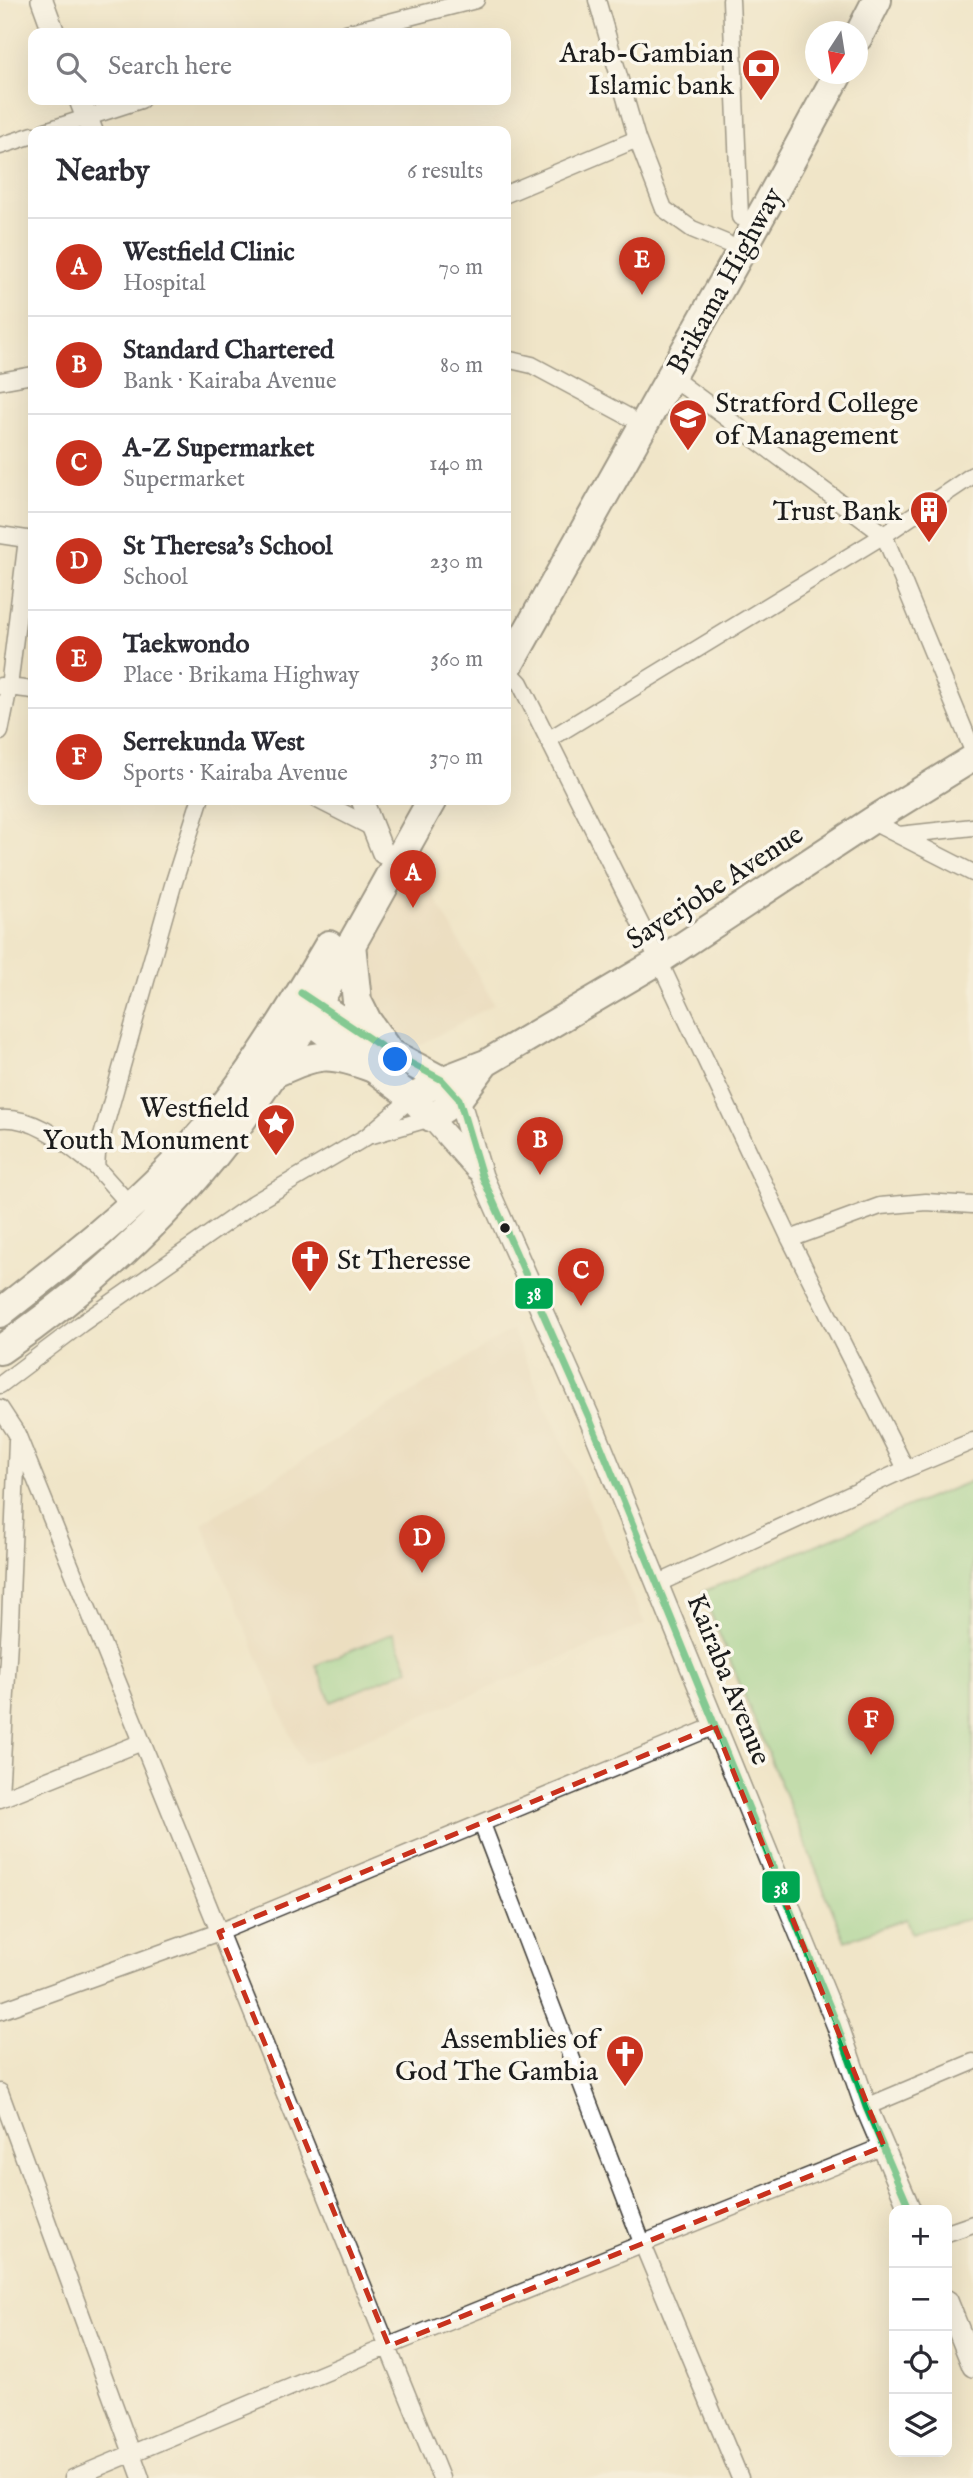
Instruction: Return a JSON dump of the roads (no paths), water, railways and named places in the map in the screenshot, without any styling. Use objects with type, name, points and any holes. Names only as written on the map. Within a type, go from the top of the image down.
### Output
[{"type":"highway","points":[[848,21],[859,0]]},
{"type":"highway","points":[[866,21],[877,0]]},
{"type":"highway","name":"Brikama Highway","points":[[511,625],[814,84]]},
{"type":"highway","name":"Brikama Highway","points":[[511,659],[832,84]]},
{"type":"highway","points":[[0,1350],[82,1288],[172,1203],[225,1141],[272,1074],[378,841],[409,805]]},
{"type":"highway","points":[[0,1313],[171,1168],[217,1115],[351,943],[429,805]]},
{"type":"highway","points":[[272,1074],[307,1059],[325,1056],[381,1059],[357,1001],[351,943]]},
{"type":"main road","name":"Sayerjobe Avenue","points":[[431,1118],[451,1089],[486,1063],[659,961],[871,821],[973,758]]},
{"type":"main road","name":"Kairaba Avenue","points":[[304,1006],[381,1059],[451,1089]]},
{"type":"main road","name":"Kairaba Avenue","points":[[381,1059],[431,1118]]},
{"type":"main road","name":"Sayerjobe Avenue","points":[[412,1098],[451,1089]]},
{"type":"street","points":[[42,0],[52,28]]},
{"type":"street","points":[[364,28],[457,2],[475,0]]},
{"type":"street","points":[[597,0],[637,139],[664,209],[692,229],[726,243]]},
{"type":"street","points":[[731,0],[740,217]]},
{"type":"street","points":[[59,126],[124,105]]},
{"type":"street","points":[[0,146],[28,137]]},
{"type":"street","points":[[511,192],[637,139]]},
{"type":"street","points":[[511,360],[532,365],[627,416]]},
{"type":"street","points":[[0,381],[28,376]]},
{"type":"street","points":[[670,376],[884,535],[973,751]]},
{"type":"street","points":[[548,740],[884,535],[973,475]]},
{"type":"street","points":[[0,535],[28,539]]},
{"type":"street","points":[[0,732],[4,686],[28,550]]},
{"type":"street","points":[[511,673],[520,683],[659,961],[790,1239],[906,1469]]},
{"type":"street","points":[[4,686],[28,689]]},
{"type":"street","points":[[96,1167],[97,1154],[173,885],[198,805]]},
{"type":"street","points":[[325,805],[378,841]]},
{"type":"street","points":[[364,805],[378,841]]},
{"type":"street","points":[[871,821],[973,873]]},
{"type":"street","points":[[899,835],[973,827]]},
{"type":"street","name":"Kairaba Avenue","points":[[451,1089],[482,1176],[591,1422],[837,2024],[866,2107],[908,2205]]},
{"type":"street","points":[[0,1385],[81,1324],[254,1203],[366,1137],[412,1098]]},
{"type":"street","points":[[0,1119],[11,1118],[42,1127],[96,1167],[130,1205]]},
{"type":"street","points":[[366,1137],[431,1118]]},
{"type":"street","name":"Kairaba Avenue","points":[[431,1118],[482,1176]]},
{"type":"street","points":[[790,1239],[880,1206],[926,1202],[973,1205]]},
{"type":"street","points":[[0,1408],[17,1434],[442,2478]]},
{"type":"street","points":[[17,1434],[0,1797],[142,1742]]},
{"type":"street","points":[[657,1584],[906,1469],[973,1441]]},
{"type":"street","points":[[0,2011],[219,1932],[715,1726]]},
{"type":"street","points":[[482,1824],[643,2245],[740,2478]]},
{"type":"street","points":[[866,2107],[973,2062]]},
{"type":"street","points":[[0,2092],[141,2478]]},
{"type":"street","points":[[73,2478],[389,2346],[884,2146]]},
{"type":"street","points":[[952,2231],[973,2224]]},
{"type":"street","points":[[952,2314],[973,2366]]},
{"type":"place","name":"Arab-Gambian Islamic bank","points":[[761,102]]},
{"type":"place","name":"Taekwondo","points":[[642,295]]},
{"type":"place","name":"Stratford College of Management","points":[[688,452]]},
{"type":"place","name":"Trust Bank","points":[[929,544]]},
{"type":"place","name":"Westfield Clinic","points":[[413,908]]},
{"type":"place","name":"Westfield Youth Monument","points":[[276,1157]]},
{"type":"place","name":"Standard Chartered","points":[[540,1175]]},
{"type":"place","name":"St Theresse","points":[[310,1293]]},
{"type":"place","name":"A-Z Supermarket","points":[[581,1306]]},
{"type":"place","name":"St Theresa's School","points":[[422,1573]]},
{"type":"place","name":"Serrekunda West","points":[[871,1755]]},
{"type":"place","name":"Assemblies of God The Gambia","points":[[625,2088]]}]
